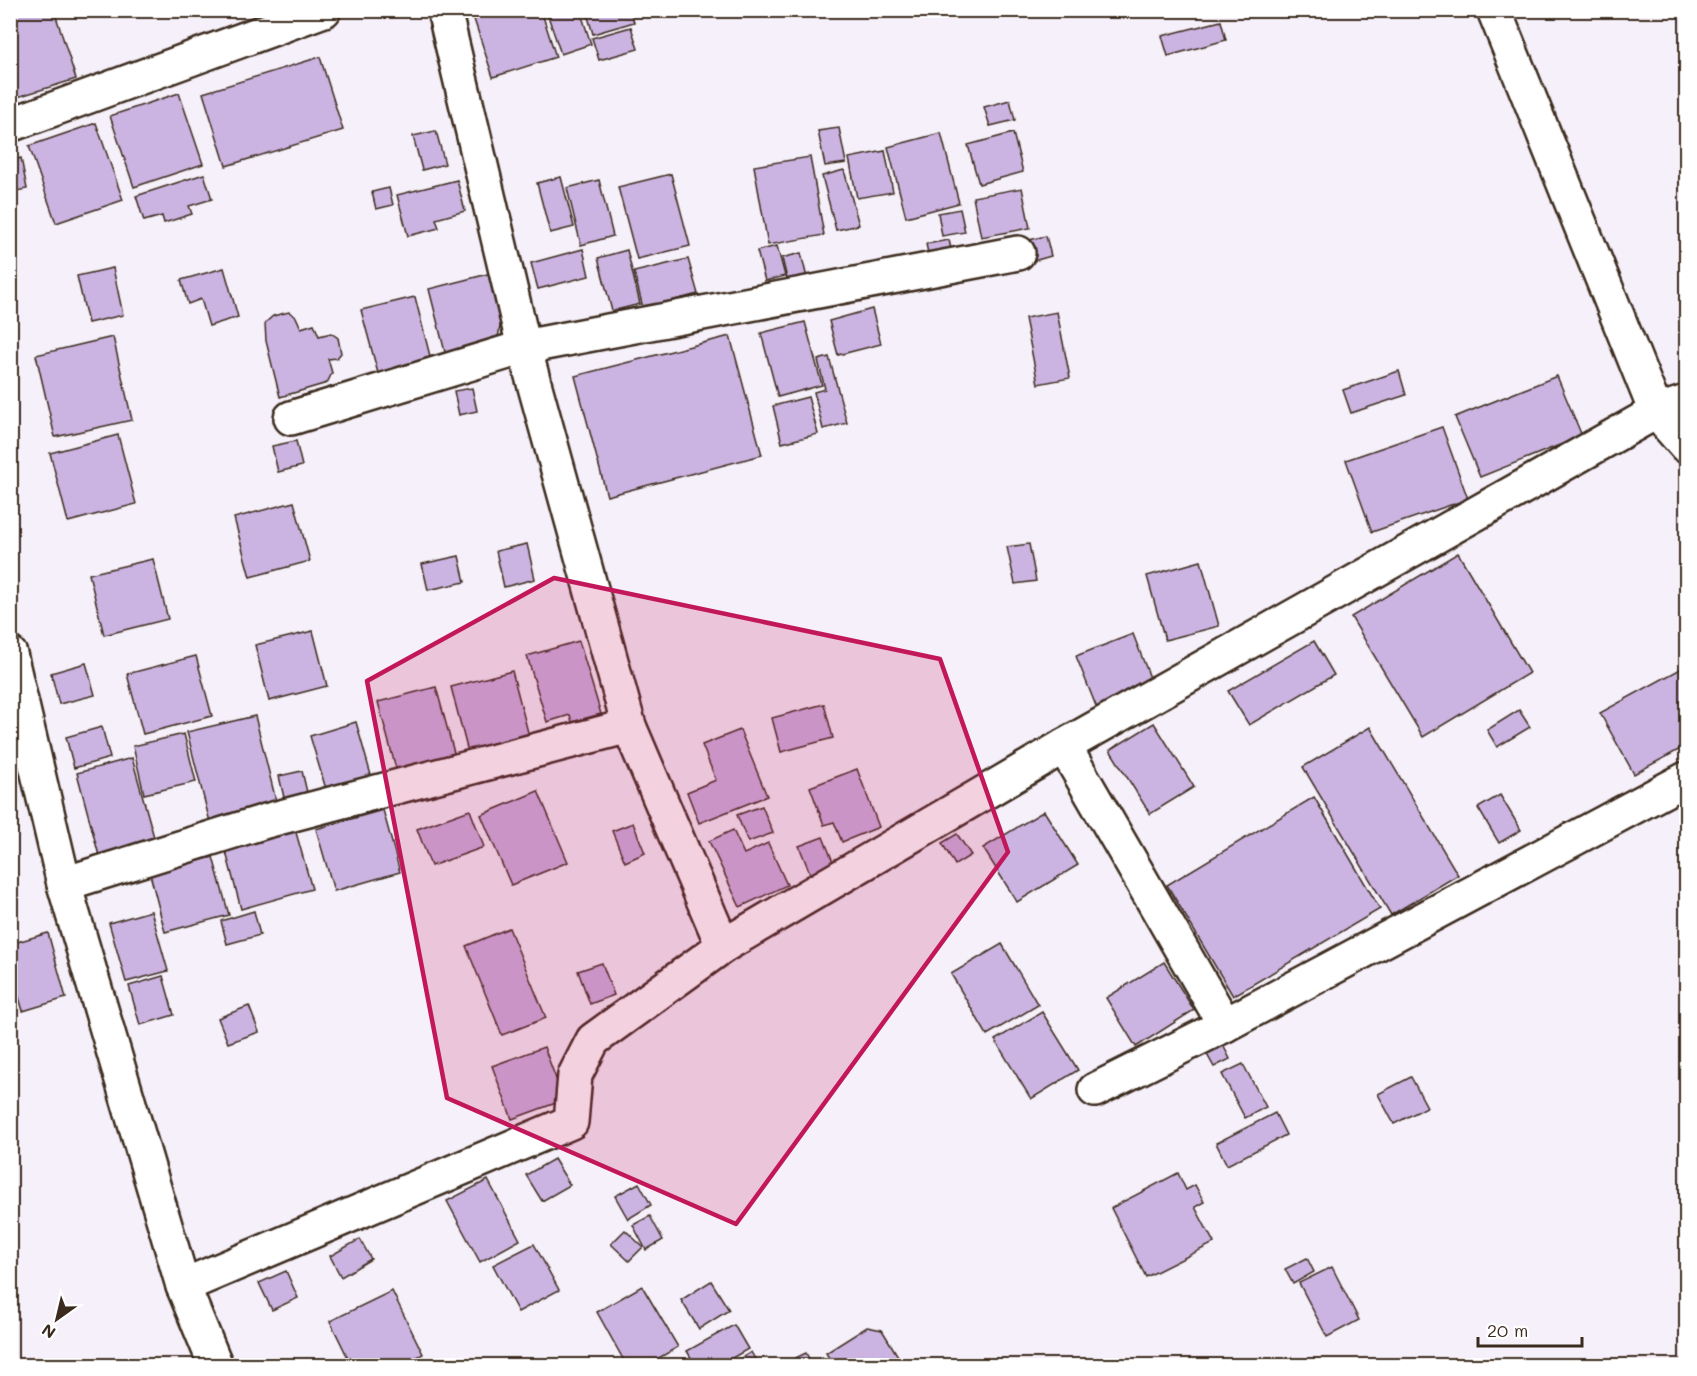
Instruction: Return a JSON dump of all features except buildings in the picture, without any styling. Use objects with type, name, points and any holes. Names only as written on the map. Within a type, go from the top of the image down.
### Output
[{"type":"street","points":[[10,125],[272,20],[324,10]]},
{"type":"street","points":[[444,10],[524,347],[629,726],[723,946]]},
{"type":"street","points":[[1494,10],[1656,412],[1686,446]]},
{"type":"street","points":[[291,418],[524,347],[1018,253]]},
{"type":"street","points":[[183,1286],[571,1122],[575,1075],[592,1040],[723,946],[1064,746],[1656,412],[1686,402]]},
{"type":"street","points":[[10,654],[64,884],[183,1286],[216,1365]]},
{"type":"street","points":[[64,884],[266,821],[629,726]]},
{"type":"street","points":[[1064,746],[1225,1025]]},
{"type":"street","points":[[1095,1090],[1225,1025],[1686,779]]},
{"type":"highlighted area","points":[[554,578],[940,659],[1008,852],[736,1224],[447,1098],[367,681]]}]
